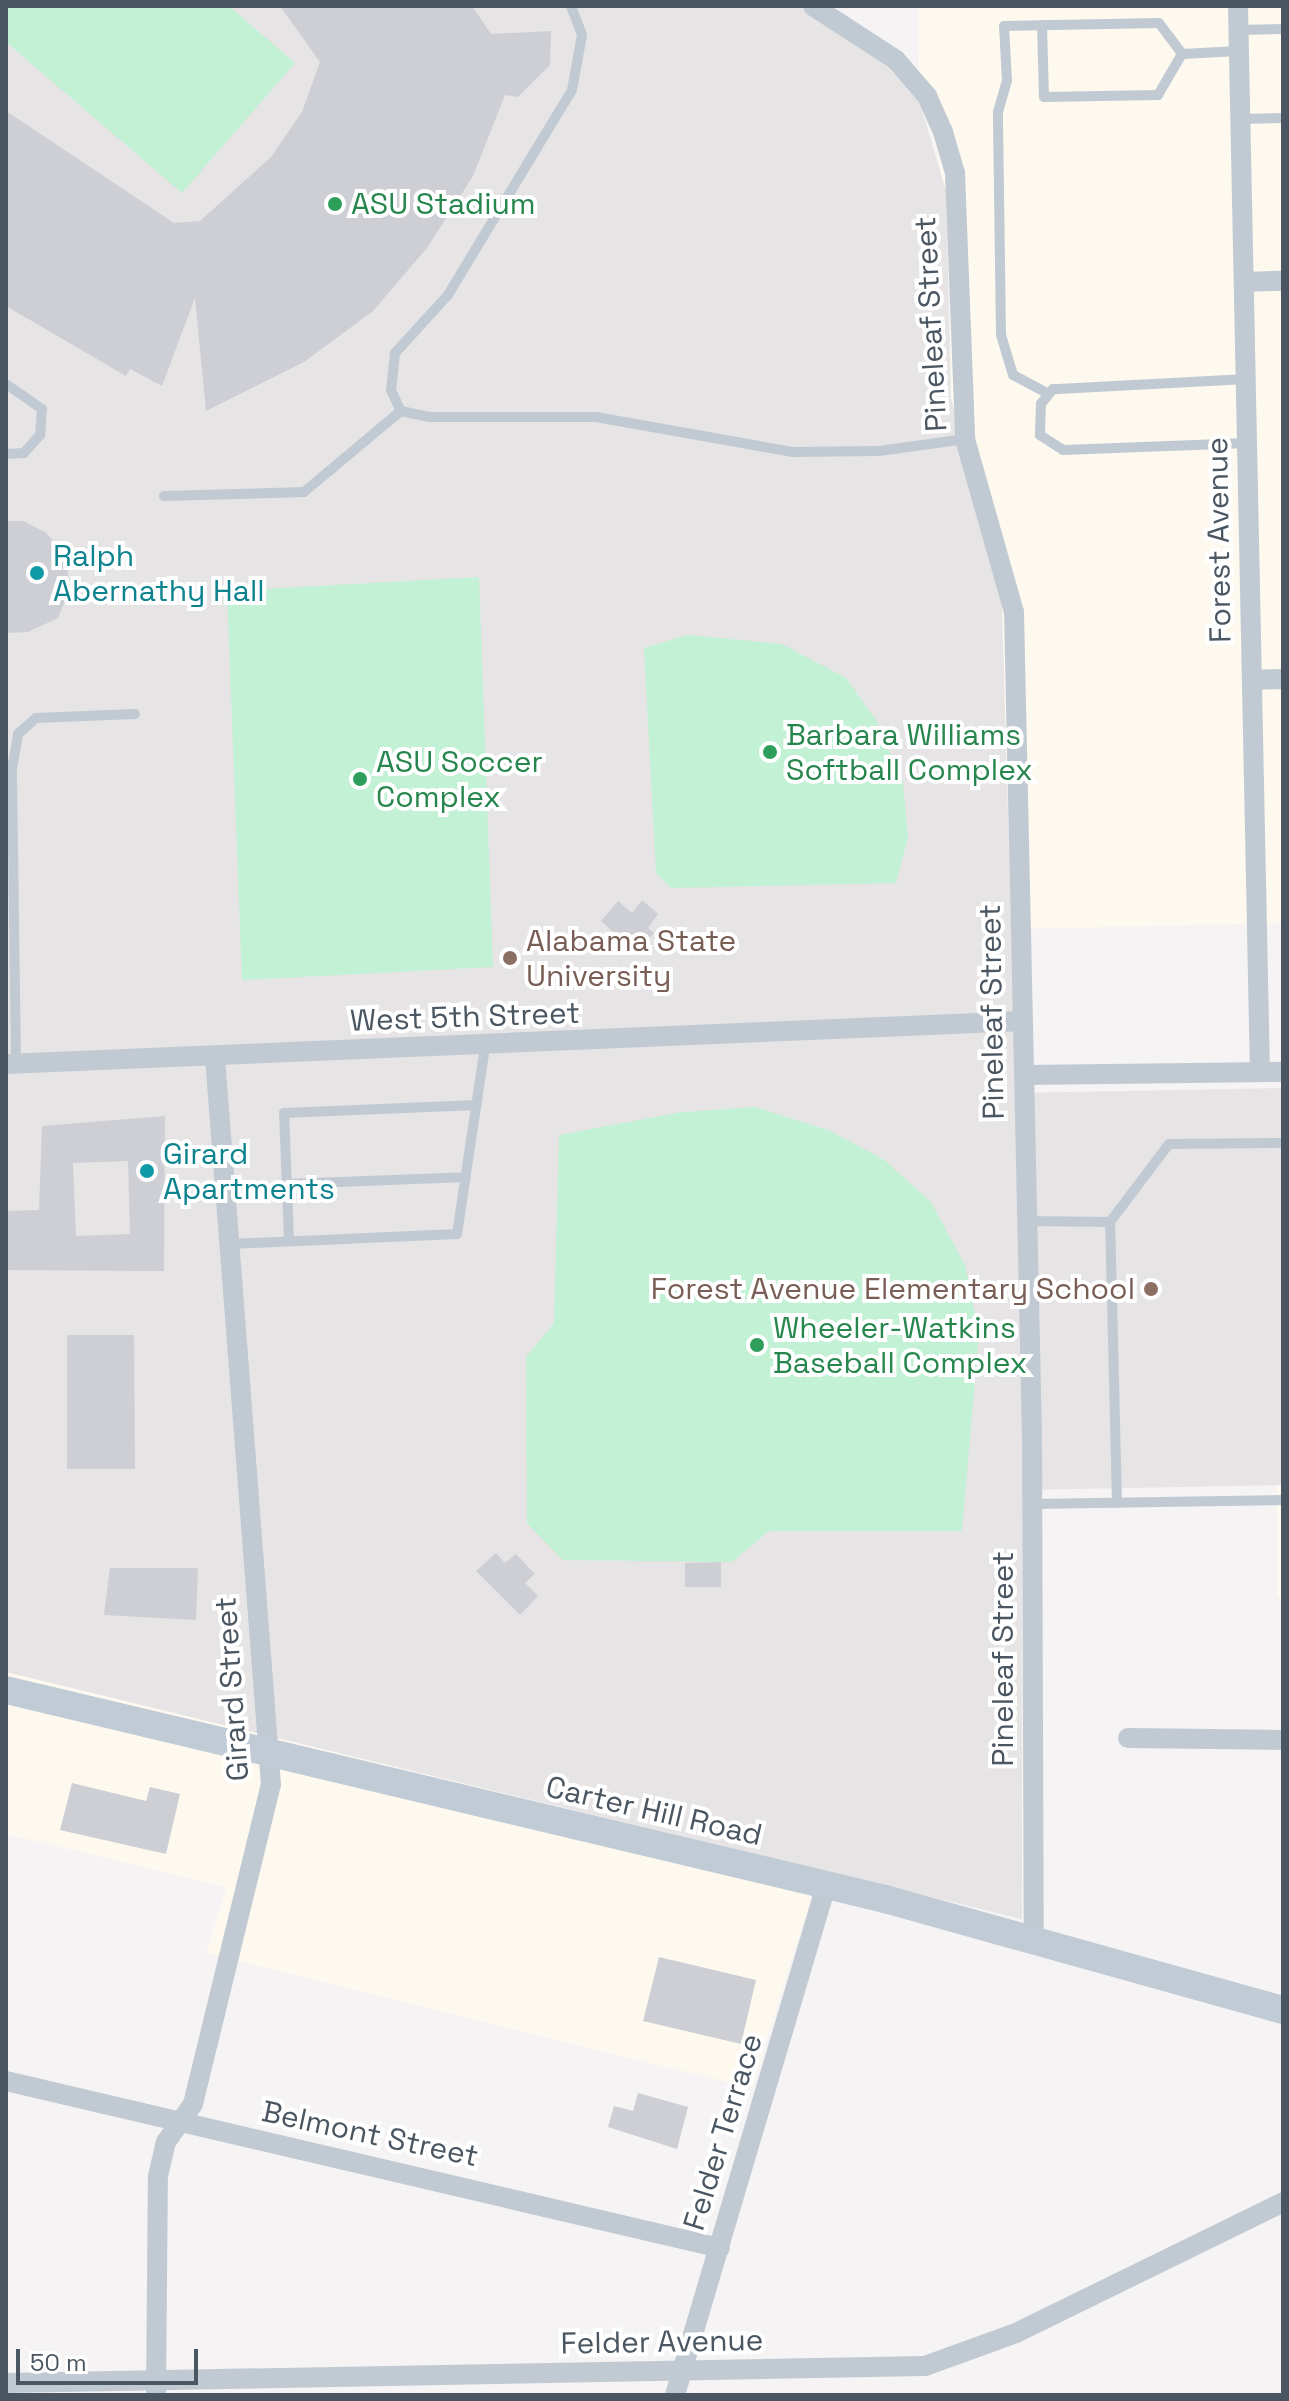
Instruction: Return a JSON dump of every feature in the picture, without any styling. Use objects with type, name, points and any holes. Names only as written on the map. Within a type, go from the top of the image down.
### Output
[{"type":"main road","name":"Carter Hill Road","points":[[6,1690],[269,1756],[826,1886],[1034,1938],[1283,2010]]},
{"type":"street","name":"Pineleaf Street","points":[[813,6],[870,38],[927,96],[955,173],[965,439],[1014,612],[1032,1504],[1034,1938]]},
{"type":"street","name":"Forest Avenue","points":[[1238,6],[1260,1072]]},
{"type":"street","points":[[1245,282],[1283,281]]},
{"type":"street","points":[[1252,680],[1283,679]]},
{"type":"street","name":"West 5th Street","points":[[11,1064],[485,1047],[1022,1021]]},
{"type":"street","name":"Girard Street","points":[[156,2388],[154,2199],[166,2142],[193,2104],[271,1785],[215,1057]]},
{"type":"street","points":[[1024,1075],[1283,1072]]},
{"type":"street","points":[[1128,1738],[1283,1740]]},
{"type":"street","name":"Felder Terrace","points":[[675,2395],[826,1886]]},
{"type":"street","name":"Belmont Street","points":[[6,2081],[720,2248]]},
{"type":"street","name":"Felder Avenue","points":[[6,2383],[156,2388],[682,2372],[906,2369],[943,2362],[1283,2202]]},
{"type":"lane","points":[[401,411],[391,390],[395,353],[448,295],[572,90],[582,35],[571,6]]},
{"type":"lane","points":[[1182,54],[1159,23],[1004,26],[1007,81],[998,112],[1005,365],[1047,393],[1247,379]]},
{"type":"lane","points":[[1042,25],[1044,97],[1158,95],[1182,54]]},
{"type":"lane","points":[[1238,30],[1283,29]]},
{"type":"lane","points":[[1182,54],[1239,51]]},
{"type":"lane","points":[[1241,119],[1283,118]]},
{"type":"lane","points":[[6,384],[42,409],[40,435],[24,453],[6,454]]},
{"type":"lane","points":[[1047,393],[1040,435],[1063,450],[1248,443]]},
{"type":"lane","points":[[401,411],[430,417],[596,417],[792,452],[879,451],[965,439]]},
{"type":"lane","points":[[164,496],[304,492],[401,411]]},
{"type":"lane","points":[[11,1064],[12,769],[18,734],[36,718],[135,714]]},
{"type":"lane","points":[[227,1244],[457,1234],[485,1047]]},
{"type":"lane","points":[[289,1241],[284,1113],[477,1105]]},
{"type":"lane","points":[[1117,1503],[1110,1222],[1169,1144],[1283,1143]]},
{"type":"lane","points":[[287,1184],[466,1177]]},
{"type":"lane","points":[[1027,1221],[1110,1222]]},
{"type":"lane","points":[[1032,1504],[1283,1500]]},
{"type":"shaded area","name":"Alabama State University","points":[[6,6],[800,6],[865,42],[919,100],[946,191],[951,398],[1002,607],[1016,1093],[1283,1088],[1283,1485],[1022,1490],[1022,1919],[6,1672]]},
{"type":"shaded area","points":[[919,6],[1283,6],[1283,923],[1012,929],[1002,607],[951,398],[949,237],[937,148],[919,100]]},
{"type":"shaded area","points":[[1277,1485],[1283,1485],[1283,1598],[1277,1597]]},
{"type":"shaded area","points":[[6,1672],[819,1871],[752,2088],[206,1953],[227,1887],[6,1834]]},
{"type":"green space","points":[[6,6],[229,6],[295,63],[182,193],[6,42]]},
{"type":"green space","name":"ASU Soccer Complex","points":[[479,577],[493,967],[242,980],[227,591]]},
{"type":"green space","name":"Barbara Williams Softball Complex","points":[[688,635],[782,644],[846,678],[876,720],[903,783],[908,837],[896,883],[671,888],[656,873],[644,648]]},
{"type":"green space","name":"Wheeler-Watkins Baseball Complex","points":[[755,1107],[828,1130],[883,1159],[931,1202],[965,1265],[979,1333],[962,1531],[769,1531],[732,1562],[563,1560],[527,1523],[526,1357],[554,1323],[559,1135],[682,1112]]},
{"type":"building","name":"ASU Stadium","points":[[280,6],[472,6],[491,34],[551,31],[550,65],[518,97],[505,95],[473,176],[427,248],[373,311],[304,362],[206,411],[195,298],[162,386],[130,369],[126,376],[6,306],[6,111],[174,223],[200,221],[271,157],[302,112],[320,62]]},
{"type":"building","name":"Ralph Abernathy Hall","points":[[6,521],[23,521],[45,532],[67,555],[69,591],[58,618],[28,632],[6,633]]},
{"type":"building","points":[[642,900],[658,914],[648,928],[654,933],[637,953],[601,921],[618,901],[632,913]]},
{"type":"building","points":[[165,1116],[164,1271],[6,1270],[6,1211],[39,1210],[42,1126]],"holes":[[[128,1161],[130,1234],[76,1236],[73,1163]]]},
{"type":"building","points":[[67,1335],[134,1335],[135,1469],[67,1469]]},
{"type":"building","points":[[496,1553],[505,1563],[516,1554],[535,1574],[525,1583],[538,1596],[520,1615],[476,1571]]},
{"type":"building","points":[[721,1562],[721,1587],[685,1587],[685,1563]]},
{"type":"building","points":[[110,1568],[198,1568],[196,1620],[104,1615]]},
{"type":"building","points":[[72,1783],[146,1801],[150,1787],[180,1794],[166,1854],[60,1830]]},
{"type":"building","points":[[659,1957],[756,1980],[741,2044],[643,2021]]},
{"type":"building","points":[[638,2093],[688,2107],[677,2149],[608,2127],[614,2106],[633,2111]]},
{"type":"place","name":"ASU Stadium","points":[[335,204]]},
{"type":"place","name":"Ralph Abernathy Hall","points":[[37,573]]},
{"type":"place","name":"Barbara Williams Softball Complex","points":[[770,752]]},
{"type":"place","name":"ASU Soccer Complex","points":[[360,779]]},
{"type":"place","name":"Alabama State University","points":[[510,958]]},
{"type":"place","name":"Girard Apartments","points":[[147,1171]]},
{"type":"place","name":"Forest Avenue Elementary School","points":[[1151,1289]]},
{"type":"place","name":"Wheeler-Watkins Baseball Complex","points":[[757,1345]]}]
